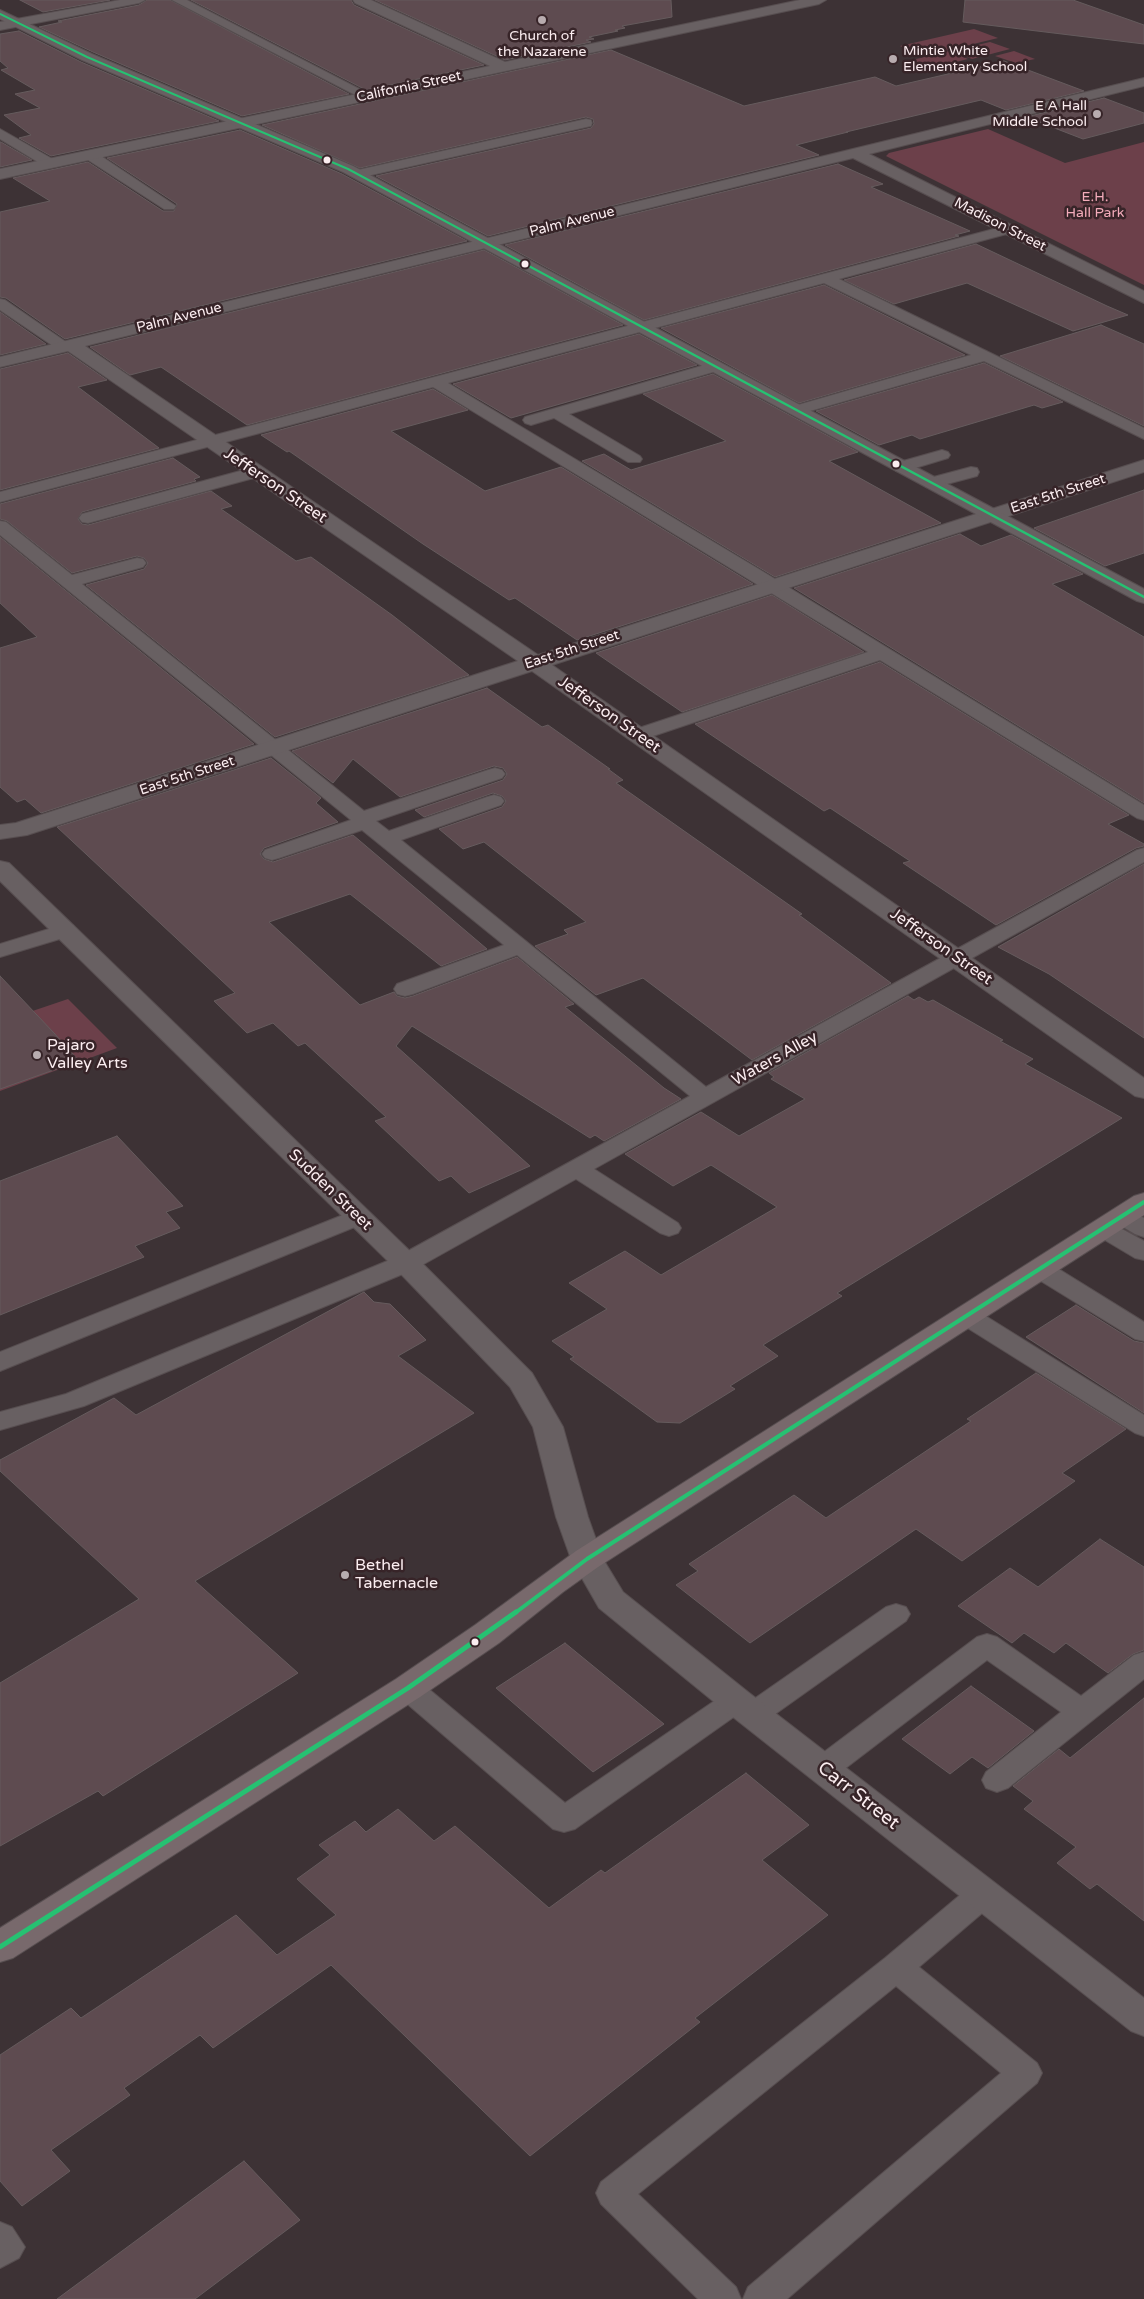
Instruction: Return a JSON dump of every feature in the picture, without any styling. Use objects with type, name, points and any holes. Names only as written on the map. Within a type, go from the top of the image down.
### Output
[{"type":"main road","points":[[0,1946],[408,1688],[487,1634],[551,1584],[587,1559],[1040,1270],[1128,1219]]},
{"type":"street","points":[[360,0],[504,68]]},
{"type":"street","points":[[757,0],[778,9]]},
{"type":"street","name":"California Street","points":[[0,174],[818,0]]},
{"type":"street","points":[[0,14],[8,24],[358,174],[487,242],[990,516],[1144,597]]},
{"type":"street","name":"Palm Avenue","points":[[0,362],[1144,82]]},
{"type":"street","name":"Madison Street","points":[[855,153],[1144,298]]},
{"type":"street","name":"Jefferson Street","points":[[67,346],[535,662],[1144,1090]]},
{"type":"street","name":"East 5th Street","points":[[0,832],[19,830],[1144,466]]},
{"type":"street","name":"Sudden Street","points":[[0,868],[66,930],[406,1263],[521,1380],[537,1404],[548,1427],[572,1517],[587,1559]]},
{"type":"street","name":"Carr Street","points":[[587,1559],[611,1600],[745,1708],[1144,2020]]},
{"type":"lane","points":[[8,24],[139,0]]},
{"type":"lane","points":[[178,0],[366,96]]},
{"type":"lane","points":[[358,174],[586,123]]},
{"type":"lane","points":[[0,133],[51,164]]},
{"type":"lane","points":[[90,155],[169,206]]},
{"type":"lane","points":[[0,497],[1009,230]]},
{"type":"lane","points":[[826,278],[1144,434]]},
{"type":"lane","points":[[0,303],[67,346]]},
{"type":"lane","points":[[797,410],[985,356]]},
{"type":"lane","points":[[552,433],[531,420],[715,367]]},
{"type":"lane","points":[[436,382],[773,585],[1144,814]]},
{"type":"lane","points":[[556,413],[634,459]]},
{"type":"lane","points":[[902,468],[942,455]]},
{"type":"lane","points":[[88,518],[255,472]]},
{"type":"lane","points":[[932,484],[971,472]]},
{"type":"lane","points":[[0,526],[706,1098]]},
{"type":"lane","points":[[68,582],[137,563]]},
{"type":"lane","points":[[637,734],[882,652]]},
{"type":"lane","points":[[272,854],[495,774]]},
{"type":"lane","points":[[385,839],[494,801]]},
{"type":"lane","name":"Waters Alley","points":[[0,1422],[75,1400],[406,1263],[1144,854]]},
{"type":"lane","points":[[0,951],[66,930]]},
{"type":"lane","points":[[405,989],[519,947]]},
{"type":"lane","points":[[577,1168],[670,1228]]},
{"type":"lane","points":[[0,1362],[358,1217]]},
{"type":"lane","points":[[1128,1219],[1144,1252]]},
{"type":"lane","points":[[1040,1270],[1144,1333]]},
{"type":"lane","points":[[967,1316],[1144,1427]]},
{"type":"lane","points":[[408,1688],[564,1820],[896,1614]]},
{"type":"lane","points":[[823,1769],[987,1645],[1082,1712]]},
{"type":"lane","points":[[996,1780],[1144,1663]]},
{"type":"lane","points":[[723,2299],[612,2194],[896,1967],[983,1894]]},
{"type":"lane","points":[[762,2299],[1025,2073],[896,1967]]},
{"type":"lane","points":[[0,2238],[7,2247],[0,2252]]},
{"type":"green space","points":[[974,29],[998,38],[924,56],[900,46]]},
{"type":"green space","points":[[990,42],[1010,49],[972,59],[952,51]]},
{"type":"green space","points":[[949,51],[968,59],[931,68],[912,60]]},
{"type":"green space","points":[[1014,51],[1035,59],[1016,63],[995,56]]},
{"type":"green space","name":"E.H. Hall Park","points":[[988,129],[1065,163],[1144,142],[1144,285],[886,156],[889,153]]},
{"type":"green space","points":[[68,999],[117,1048],[0,1091],[0,1022]]},
{"type":"building","points":[[20,0],[110,0],[43,12]]},
{"type":"building","points":[[147,0],[170,0],[349,94],[242,116],[39,27],[62,22],[58,21],[139,5]]},
{"type":"building","points":[[191,0],[351,0],[354,5],[484,65],[366,90]]},
{"type":"building","points":[[375,0],[671,0],[672,17],[622,26],[625,28],[589,37],[594,39],[586,40],[591,42],[505,60]]},
{"type":"building","points":[[965,0],[1073,0],[1144,25],[1144,44],[963,22]]},
{"type":"building","points":[[19,31],[81,62],[219,121],[51,156],[19,138],[31,135],[4,115],[40,108],[15,94],[35,90],[1,70],[8,68],[0,61],[0,34]]},
{"type":"building","points":[[611,50],[744,106],[875,77],[896,86],[1004,61],[1084,91],[1006,110],[981,100],[846,132],[848,132],[796,145],[819,155],[488,236],[376,176],[591,128],[594,124],[593,119],[586,117],[360,168],[262,125]]},
{"type":"building","points":[[1104,98],[1144,113],[1144,123],[1083,139],[1026,117]]},
{"type":"building","points":[[240,130],[342,174],[467,241],[65,339],[6,298],[0,297],[0,212],[50,201],[13,178],[88,162],[163,211],[174,211],[177,204],[107,158]]},
{"type":"building","points":[[1,142],[32,160],[0,167]]},
{"type":"building","points":[[838,164],[883,184],[871,187],[970,231],[955,235],[959,236],[644,320],[505,245]]},
{"type":"building","points":[[976,244],[1128,315],[1073,331],[967,283],[894,304],[844,280]]},
{"type":"building","points":[[484,250],[623,325],[247,425],[161,367],[130,375],[90,347]]},
{"type":"building","points":[[824,285],[965,355],[799,403],[661,328]]},
{"type":"building","points":[[0,312],[46,344],[0,355]]},
{"type":"building","points":[[1101,325],[1144,344],[1144,426],[1000,356]]},
{"type":"building","points":[[639,334],[697,365],[511,418],[453,384]]},
{"type":"building","points":[[68,353],[107,380],[78,387],[159,448],[0,490],[0,369]]},
{"type":"building","points":[[984,363],[1063,402],[1042,408],[1034,405],[920,439],[912,435],[879,445],[816,411]]},
{"type":"building","points":[[713,374],[858,452],[829,461],[941,523],[775,577],[582,461],[604,454],[631,470],[726,441],[643,394]]},
{"type":"building","points":[[433,389],[468,410],[391,431],[485,491],[561,467],[753,584],[577,640],[515,598],[509,600],[423,544],[289,451],[287,452],[261,435]]},
{"type":"building","points":[[173,458],[200,477],[194,479],[196,481],[82,512],[78,519],[82,524],[88,525],[211,491],[232,506],[221,509],[296,561],[311,557],[392,615],[469,675],[275,737],[86,585],[144,569],[148,563],[144,558],[137,556],[72,573],[7,521],[0,519],[0,504]]},
{"type":"building","points":[[1144,490],[1144,553],[1105,566],[1034,528]]},
{"type":"building","points":[[960,534],[981,546],[1011,535],[1083,574],[1052,584],[1144,637],[1144,803],[794,588]]},
{"type":"building","points":[[0,537],[254,744],[41,813],[25,799],[17,802],[0,787],[0,648],[37,637],[0,603]]},
{"type":"building","points":[[772,595],[864,652],[682,712],[596,653]]},
{"type":"building","points":[[880,662],[1129,815],[1108,824],[1144,844],[1144,846],[1136,848],[996,925],[903,863],[910,861],[830,808],[824,811],[695,724]]},
{"type":"building","points":[[487,688],[542,727],[548,725],[610,769],[608,769],[623,780],[616,783],[802,914],[799,915],[891,983],[752,1060],[643,978],[596,995],[535,946],[568,934],[564,930],[586,922],[484,842],[463,849],[439,829],[502,807],[506,801],[502,796],[493,793],[424,817],[415,810],[503,780],[507,774],[503,768],[494,766],[400,797],[353,759],[333,783],[292,751]]},
{"type":"building","points":[[271,758],[321,798],[316,803],[338,822],[264,848],[260,854],[264,859],[273,862],[353,835],[487,949],[441,966],[350,894],[269,922],[360,1005],[394,992],[397,996],[405,998],[413,996],[517,957],[574,1004],[565,1007],[664,1088],[681,1099],[604,1141],[595,1135],[590,1138],[412,1026],[396,1046],[530,1166],[469,1193],[451,1176],[439,1181],[375,1121],[386,1117],[305,1043],[298,1046],[273,1023],[247,1033],[214,1001],[235,993],[57,827]]},
{"type":"building","points":[[1144,864],[1144,1038],[1049,974],[998,947]]},
{"type":"building","name":"Pajaro Valley Arts","points":[[0,976],[54,1033],[79,1061],[0,1089]]},
{"type":"building","points":[[908,996],[914,1000],[919,997],[928,1002],[933,1000],[1033,1059],[1025,1064],[1122,1118],[837,1293],[842,1296],[763,1345],[778,1356],[730,1386],[735,1389],[680,1423],[657,1422],[570,1359],[574,1357],[552,1341],[607,1309],[569,1283],[625,1251],[661,1275],[777,1207],[711,1165],[673,1186],[625,1154],[701,1112],[739,1136],[805,1099],[771,1079],[774,1077],[769,1073]]},
{"type":"building","points":[[117,1136],[183,1206],[166,1212],[180,1228],[135,1246],[144,1257],[0,1315],[0,1181]]},
{"type":"building","points":[[364,1292],[374,1302],[390,1304],[426,1340],[398,1356],[474,1413],[195,1581],[298,1673],[103,1796],[98,1791],[0,1846],[0,1683],[139,1599],[0,1471],[0,1460],[114,1398],[136,1415]]},
{"type":"building","points":[[1076,1305],[1134,1341],[1144,1343],[1144,1413],[1026,1337]]},
{"type":"building","points":[[1036,1373],[1126,1429],[1062,1473],[1075,1481],[962,1561],[916,1529],[750,1643],[676,1585],[698,1571],[689,1564],[794,1495],[826,1518],[971,1421],[967,1419]]},
{"type":"building","points":[[1100,1539],[1144,1567],[1144,1650],[1133,1654],[1108,1673],[1066,1643],[1054,1653],[1024,1633],[1012,1643],[958,1606],[1010,1568],[1038,1587]]},
{"type":"building","points":[[565,1643],[664,1724],[593,1772],[496,1688]]},
{"type":"building","points":[[971,1686],[1034,1731],[988,1768],[972,1757],[950,1774],[902,1739]]},
{"type":"building","points":[[1144,1698],[1144,1921],[1097,1884],[1090,1889],[1057,1863],[1076,1847],[1024,1809],[1033,1801],[1013,1786],[1059,1749],[1070,1758]]},
{"type":"building","points":[[746,1773],[809,1825],[762,1860],[828,1915],[695,2018],[700,2022],[530,2156],[331,1965],[213,2048],[200,2035],[124,2088],[130,2095],[51,2150],[70,2171],[22,2206],[0,2181],[0,2055],[71,2008],[81,2018],[236,1915],[277,1955],[336,1915],[297,1879],[330,1855],[319,1845],[355,1821],[366,1832],[398,1809],[434,1841],[455,1826],[549,1908],[601,1870],[605,1873]]},
{"type":"building","points":[[244,2161],[300,2220],[195,2299],[57,2299]]},
{"type":"transit line","points":[[0,14],[87,57],[348,169],[1144,597]]},
{"type":"transit line","points":[[0,1947],[408,1688],[487,1634],[587,1559],[1144,1202]]},
{"type":"place","name":"Church of the Nazarene","points":[[542,20]]},
{"type":"place","name":"Mintie White Elementary School","points":[[893,59]]},
{"type":"place","name":"E A Hall Middle School","points":[[1097,114]]},
{"type":"place","name":"Pajaro Valley Arts","points":[[37,1055]]},
{"type":"place","name":"Bethel Tabernacle","points":[[345,1575]]}]
